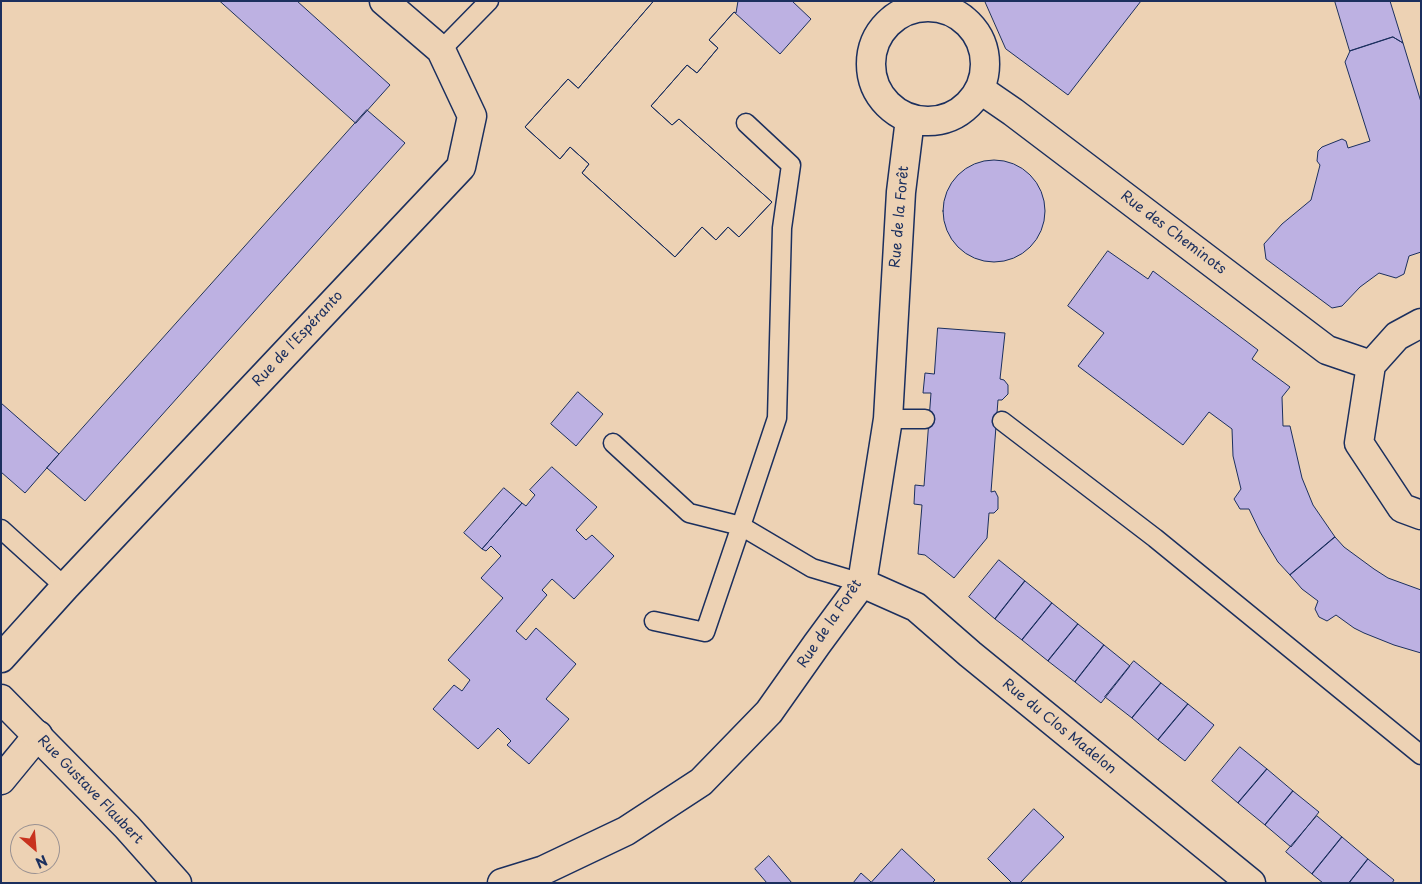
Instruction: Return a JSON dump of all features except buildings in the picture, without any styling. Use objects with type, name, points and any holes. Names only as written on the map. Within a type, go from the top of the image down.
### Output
[{"type":"street","name":"Rue de l'Espéranto","points":[[1,658],[65,587],[461,167],[472,116],[440,50],[384,1]]},
{"type":"street","points":[[937,4],[956,13],[971,25],[981,40],[986,58],[981,90],[965,109],[948,118],[929,122],[910,119],[894,111],[882,99],[874,83],[871,66],[873,48],[890,10],[907,11],[937,4]]},
{"type":"street","name":"Rue des Cheminots","points":[[981,90],[1013,112],[1327,350],[1370,365]]},
{"type":"street","name":"Rue de la Forêt","points":[[502,883],[544,870],[626,831],[701,782],[769,712],[862,583],[888,419],[901,192],[910,119]]},
{"type":"street","points":[[1421,323],[1397,336],[1370,365],[1359,443],[1402,508],[1421,515]]},
{"type":"street","name":"Rue du Clos Madelon","points":[[862,583],[916,607],[978,661],[1251,883]]},
{"type":"street","name":"Rue Gustave Flaubert","points":[[1,699],[127,827],[177,883]]},
{"type":"street","points":[[1,780],[38,735]]},
{"type":"lane","points":[[440,50],[489,1]]},
{"type":"lane","points":[[654,621],[705,632],[777,418],[782,228],[791,165],[746,123]]},
{"type":"lane","points":[[888,419],[925,418]]},
{"type":"lane","points":[[1002,421],[1155,538],[1421,755]]},
{"type":"lane","points":[[614,443],[690,513],[741,526],[812,568],[862,583]]},
{"type":"lane","points":[[1,529],[65,587]]}]
